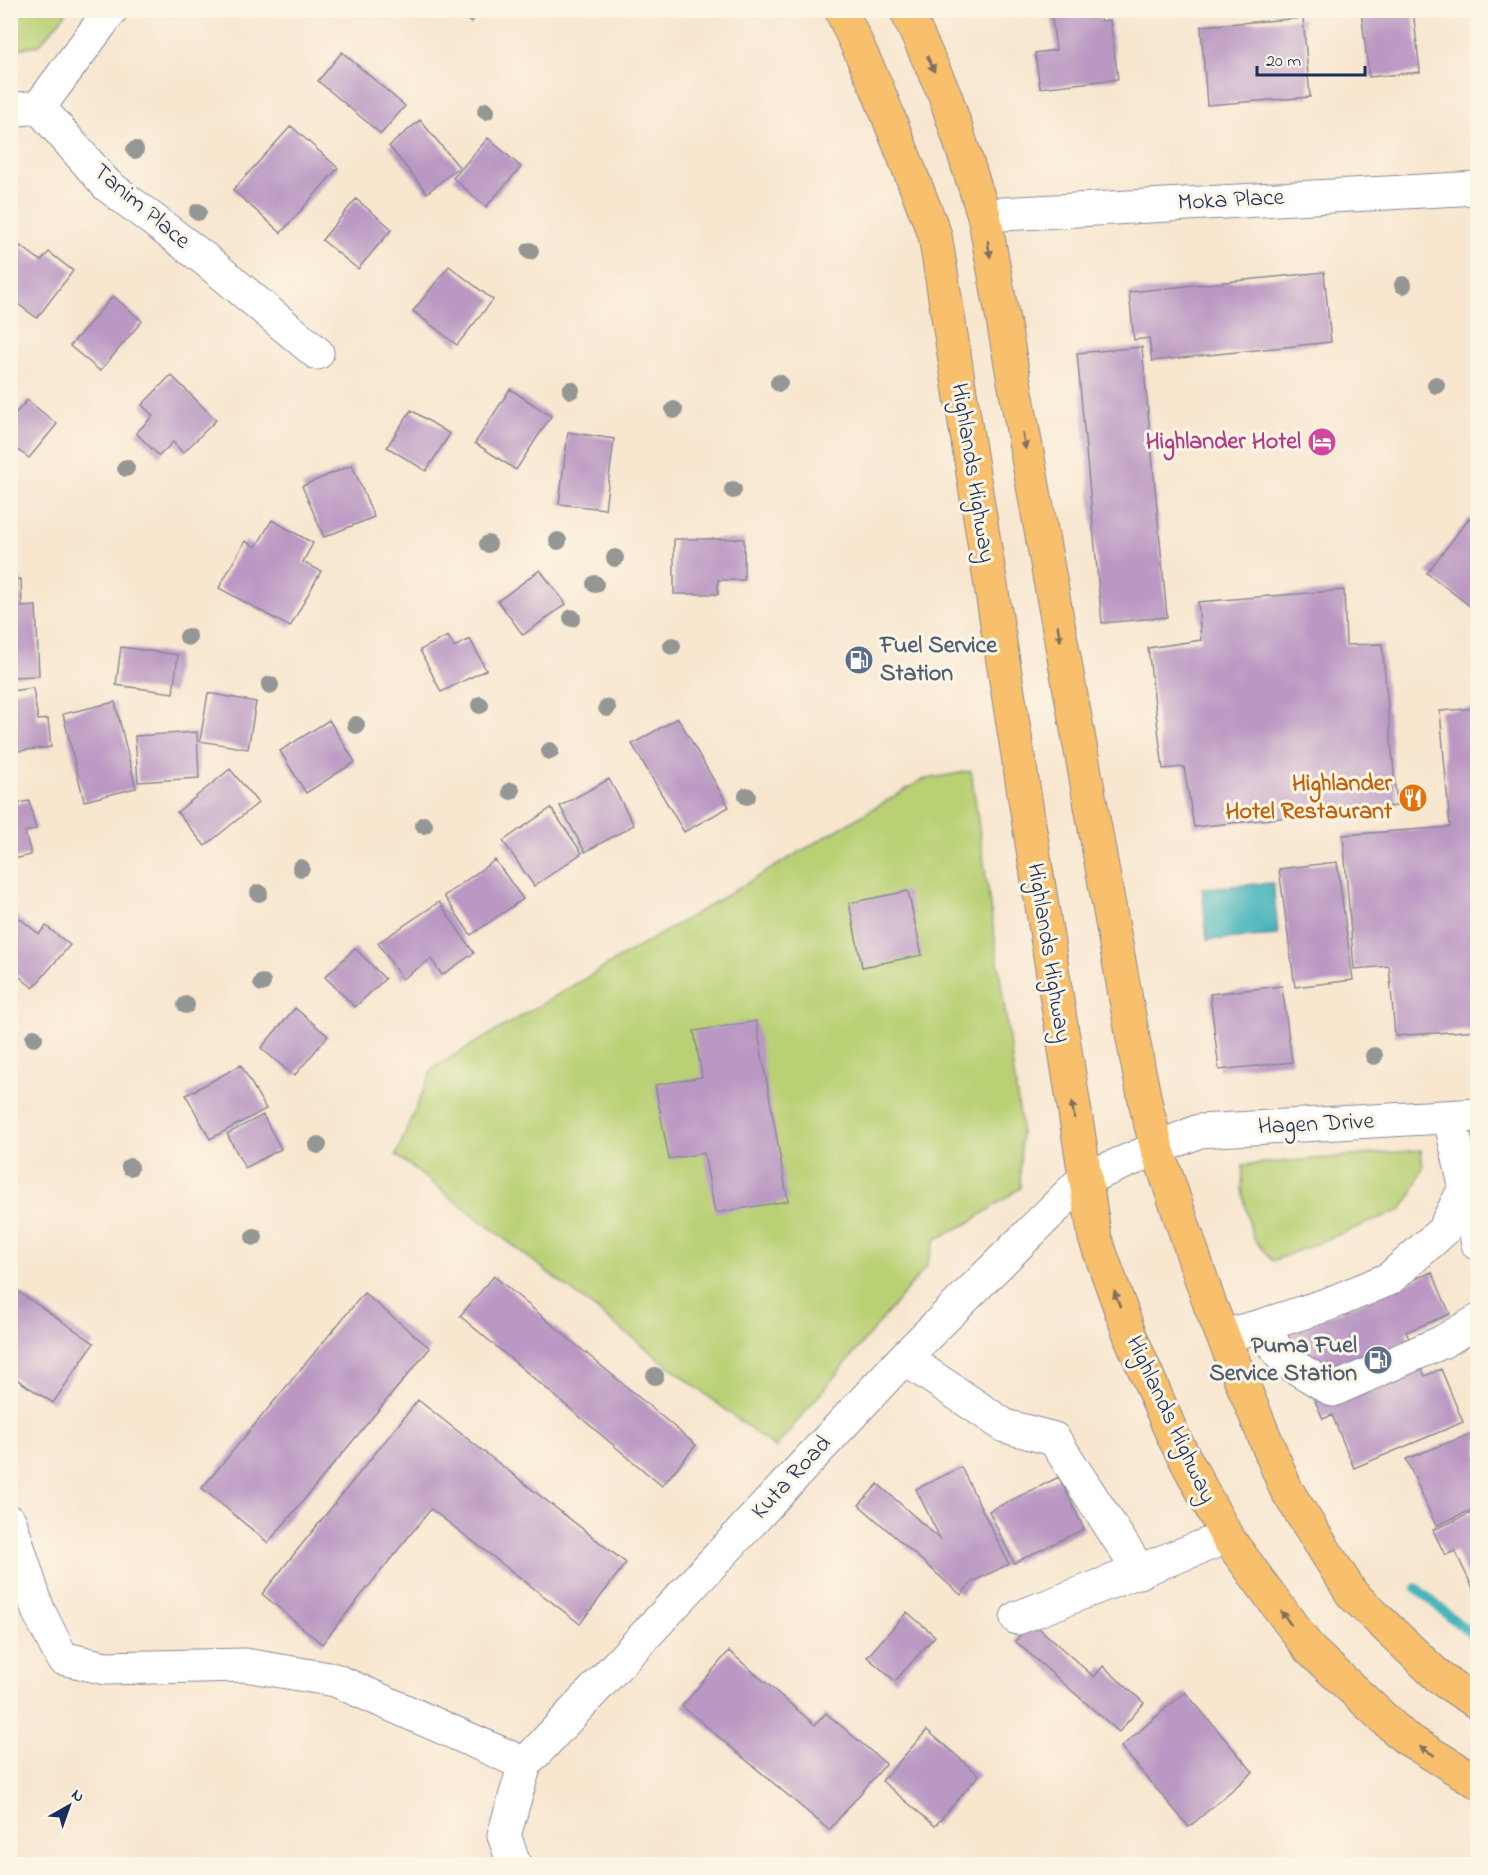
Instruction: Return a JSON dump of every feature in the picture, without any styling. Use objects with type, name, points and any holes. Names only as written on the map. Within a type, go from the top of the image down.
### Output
[{"type":"main road","name":"Highlands Highway","points":[[841,10],[877,88],[935,235],[1095,1238],[1131,1338],[1174,1438],[1227,1538],[1310,1650],[1404,1737],[1478,1782]]},
{"type":"main road","points":[[906,10],[945,95],[984,215],[1146,1110],[1210,1305],[1286,1489],[1352,1594],[1441,1679],[1478,1703]]},
{"type":"street","name":"Tanim Place","points":[[111,10],[25,108],[107,185],[206,260],[317,353]]},
{"type":"street","name":"Moka Place","points":[[984,215],[1478,188]]},
{"type":"street","name":"Hagen Drive","points":[[1158,1148],[1199,1131],[1464,1117]]},
{"type":"street","points":[[1464,1117],[1465,1188],[1478,1244]]},
{"type":"street","name":"Kuta Road","points":[[514,1864],[504,1835],[525,1764],[904,1358],[1084,1179],[1158,1148]]},
{"type":"street","points":[[1223,1336],[1329,1304],[1389,1279],[1443,1231],[1465,1188]]},
{"type":"street","points":[[1261,1326],[1285,1361],[1333,1390],[1442,1342],[1478,1322]]},
{"type":"street","points":[[904,1358],[1005,1426],[1053,1439],[1140,1572]]},
{"type":"street","points":[[10,1522],[39,1610],[62,1658],[105,1668],[245,1665],[335,1680],[525,1764]]},
{"type":"street","points":[[1017,1618],[1227,1538]]},
{"type":"green space","points":[[11,10],[68,11],[39,45],[11,50]]},
{"type":"green space","points":[[971,771],[1021,1124],[1020,1188],[972,1221],[936,1239],[926,1267],[775,1448],[396,1155],[433,1068],[922,780]]},
{"type":"green space","points":[[1421,1150],[1423,1168],[1412,1194],[1401,1210],[1272,1261],[1253,1238],[1242,1190],[1243,1165]]},
{"type":"water","points":[[1273,883],[1278,935],[1207,940],[1202,888]]},
{"type":"building","points":[[455,10],[481,10],[471,23]]},
{"type":"building","points":[[1051,10],[1100,10],[1101,21],[1110,20],[1118,79],[1040,88],[1035,53],[1056,50]]},
{"type":"building","points":[[1361,10],[1413,10],[1420,72],[1369,77]]},
{"type":"building","points":[[1303,18],[1310,97],[1207,105],[1201,26]]},
{"type":"building","points":[[342,52],[405,106],[381,134],[318,81]]},
{"type":"building","points":[[420,120],[459,167],[427,193],[389,146]]},
{"type":"building","points":[[291,126],[338,168],[281,233],[233,190]]},
{"type":"building","points":[[488,138],[521,167],[486,207],[453,178]]},
{"type":"building","points":[[356,199],[392,229],[358,269],[322,240]]},
{"type":"building","points":[[21,246],[41,261],[49,252],[73,271],[37,318],[10,298],[10,259]]},
{"type":"building","points":[[449,266],[493,300],[457,345],[413,311]]},
{"type":"building","points":[[1324,272],[1331,342],[1152,361],[1149,338],[1134,340],[1129,292]]},
{"type":"building","points":[[113,296],[142,321],[100,371],[70,346]]},
{"type":"building","points":[[1142,347],[1167,617],[1102,623],[1077,353]]},
{"type":"building","points":[[171,375],[216,420],[183,453],[173,442],[159,456],[136,433],[153,416],[142,405]]},
{"type":"building","points":[[510,389],[551,416],[516,470],[475,443]]},
{"type":"building","points":[[27,400],[57,424],[29,458],[10,444],[10,420]]},
{"type":"building","points":[[411,410],[450,434],[426,471],[387,447]]},
{"type":"building","points":[[568,432],[614,439],[605,509],[559,504]]},
{"type":"building","points":[[352,465],[374,517],[324,537],[302,486]]},
{"type":"building","points":[[1469,518],[1478,525],[1478,612],[1427,573]]},
{"type":"building","points":[[272,520],[313,543],[303,562],[321,571],[290,627],[219,588],[245,541],[256,547]]},
{"type":"building","points":[[674,539],[744,539],[744,580],[718,580],[718,594],[674,594]]},
{"type":"building","points":[[540,570],[566,604],[523,635],[498,601]]},
{"type":"building","points":[[21,579],[22,607],[36,606],[39,676],[10,677],[10,580]]},
{"type":"building","points":[[1344,590],[1346,645],[1382,644],[1397,806],[1194,827],[1184,767],[1163,769],[1148,648],[1201,640],[1198,602]]},
{"type":"building","points":[[448,636],[454,647],[470,639],[486,670],[441,692],[420,650]]},
{"type":"building","points":[[121,647],[178,655],[173,693],[116,685]]},
{"type":"building","points":[[33,688],[38,720],[48,719],[51,747],[10,752],[10,691]]},
{"type":"building","points":[[208,693],[256,702],[248,749],[200,741]]},
{"type":"building","points":[[115,702],[136,788],[84,801],[63,714]]},
{"type":"building","points":[[1478,708],[1478,1030],[1395,1036],[1389,966],[1354,969],[1343,835],[1450,827],[1440,711]]},
{"type":"building","points":[[678,718],[729,807],[684,832],[632,744]]},
{"type":"building","points":[[329,720],[355,762],[306,793],[280,751]]},
{"type":"building","points":[[197,732],[199,778],[138,782],[135,736]]},
{"type":"building","points":[[230,769],[258,803],[205,846],[177,812]]},
{"type":"building","points":[[609,779],[634,825],[585,852],[560,806]]},
{"type":"building","points":[[29,801],[36,829],[25,832],[31,855],[10,860],[10,805]]},
{"type":"building","points":[[551,808],[582,853],[534,886],[503,841]]},
{"type":"building","points":[[495,860],[523,899],[471,935],[444,896]]},
{"type":"building","points":[[1337,862],[1353,980],[1295,987],[1279,869]]},
{"type":"building","points":[[908,891],[922,955],[862,967],[849,903]]},
{"type":"building","points":[[439,902],[474,953],[442,975],[431,959],[402,979],[378,943]]},
{"type":"building","points":[[13,913],[39,934],[46,926],[70,945],[33,988],[10,969],[10,916]]},
{"type":"building","points":[[355,948],[385,979],[355,1007],[325,977]]},
{"type":"building","points":[[1282,986],[1292,1062],[1219,1070],[1210,994]]},
{"type":"building","points":[[295,1008],[328,1036],[294,1076],[261,1048]]},
{"type":"building","points":[[756,1021],[788,1201],[715,1213],[704,1153],[669,1159],[655,1085],[702,1077],[694,1031]]},
{"type":"building","points":[[241,1065],[266,1109],[210,1139],[186,1095]]},
{"type":"building","points":[[263,1115],[281,1149],[245,1168],[227,1134]]},
{"type":"building","points":[[1432,1272],[1450,1314],[1406,1332],[1425,1376],[1441,1369],[1463,1422],[1354,1468],[1332,1415],[1323,1419],[1286,1334]]},
{"type":"building","points":[[494,1276],[696,1445],[662,1486],[460,1316]]},
{"type":"building","points":[[10,1286],[94,1343],[53,1403],[10,1375]]},
{"type":"building","points":[[364,1293],[430,1348],[268,1543],[202,1488]]},
{"type":"building","points":[[418,1400],[626,1563],[580,1624],[431,1509],[322,1644],[262,1594]]},
{"type":"building","points":[[1478,1431],[1478,1507],[1436,1526],[1406,1459]]},
{"type":"building","points":[[961,1467],[1009,1564],[972,1582],[961,1595],[859,1505],[878,1484],[941,1540],[916,1489]]},
{"type":"building","points":[[1059,1477],[1084,1529],[1014,1563],[989,1511]]},
{"type":"building","points":[[1478,1510],[1478,1599],[1455,1551],[1445,1555],[1433,1530]]},
{"type":"building","points":[[907,1612],[935,1636],[895,1681],[867,1657]]},
{"type":"building","points":[[1032,1622],[1094,1677],[1103,1666],[1144,1703],[1119,1732],[1015,1641]]},
{"type":"building","points":[[729,1651],[815,1725],[826,1713],[886,1764],[829,1830],[682,1706]]},
{"type":"building","points":[[1185,1692],[1253,1772],[1189,1827],[1121,1747]]},
{"type":"building","points":[[927,1730],[979,1775],[935,1826],[882,1781]]},
{"type":"waterway","points":[[1416,1588],[1478,1640]]},
{"type":"place","name":"Highlander Hotel","points":[[1322,442]]},
{"type":"place","name":"Fuel Service Station","points":[[859,660]]},
{"type":"place","name":"Highlander Hotel Restaurant","points":[[1413,798]]},
{"type":"place","name":"Puma Fuel Service Station","points":[[1378,1360]]}]
